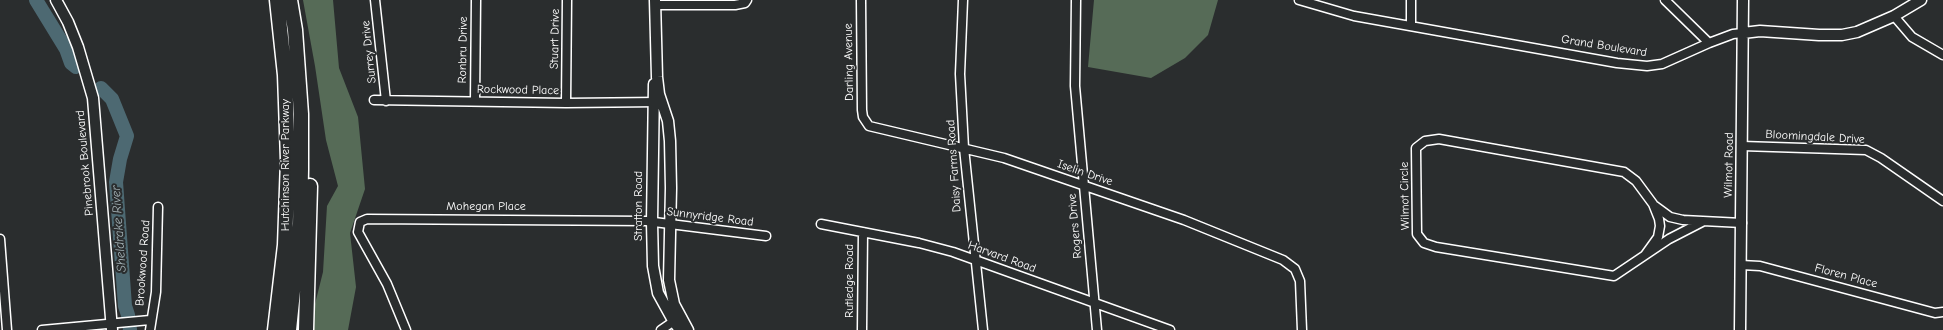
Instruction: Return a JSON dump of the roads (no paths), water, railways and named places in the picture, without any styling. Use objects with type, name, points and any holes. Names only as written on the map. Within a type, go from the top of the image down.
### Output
[{"type":"highway","name":"Hutchinson River Parkway","points":[[275,330],[285,245],[288,160],[286,82],[277,0]]},
{"type":"highway","name":"Hutchinson River Parkway","points":[[289,330],[300,224],[301,114],[295,30],[290,0]]},
{"type":"highway","points":[[301,114],[310,165],[310,238],[306,330]]},
{"type":"street","name":"Pinebrook Boulevard","points":[[56,0],[68,22],[78,47],[93,98],[112,326]]},
{"type":"street","name":"Surrey Drive","points":[[375,0],[386,101]]},
{"type":"street","name":"Ronbru Drive","points":[[475,101],[476,0]]},
{"type":"street","name":"Stuart Drive","points":[[566,103],[567,0]]},
{"type":"street","points":[[655,2],[735,5],[745,3],[747,0]]},
{"type":"street","name":"Darling Avenue","points":[[861,0],[861,97],[863,117],[867,124]]},
{"type":"street","name":"Daisy Farms Road","points":[[963,0],[960,74],[964,148],[983,330]]},
{"type":"street","name":"Rogers Drive","points":[[1076,0],[1075,86],[1097,330]]},
{"type":"street","name":"Grand Boulevard","points":[[1299,0],[1354,16],[1617,63],[1647,66],[1662,64],[1733,34],[1760,31],[1805,35],[1842,35],[1862,30],[1894,16],[1920,0]]},
{"type":"street","points":[[1411,0],[1411,26]]},
{"type":"street","points":[[1665,0],[1709,43]]},
{"type":"street","name":"Wilmot Road","points":[[1740,330],[1743,0]]},
{"type":"street","name":"Stratton Road","points":[[655,2],[658,102],[652,222],[653,266],[658,293],[678,323],[688,330]]},
{"type":"street","points":[[1894,16],[1912,37],[1943,55]]},
{"type":"street","name":"Rockwood Place","points":[[374,100],[566,103],[658,102]]},
{"type":"street","name":"Stratton Road","points":[[658,102],[668,121],[671,188],[669,280],[678,323]]},
{"type":"street","name":"Iselin Drive","points":[[867,124],[876,129],[1004,158],[1192,223],[1284,260],[1295,269],[1300,281],[1302,330]]},
{"type":"street","name":"Wilmot Circle","points":[[1702,222],[1669,239],[1620,274],[1610,276],[1429,245],[1417,234],[1416,148],[1425,141],[1438,139],[1624,172],[1633,178],[1653,204],[1670,217],[1702,222],[1742,223]]},
{"type":"street","name":"Bloomingdale Drive","points":[[1742,146],[1866,150],[1881,158],[1943,201]]},
{"type":"street","name":"Wilmot Circle","points":[[1646,255],[1656,243],[1660,230],[1659,219],[1653,204]]},
{"type":"street","name":"Brookwood Road","points":[[150,330],[150,320],[156,292],[158,207]]},
{"type":"street","name":"Mohegan Place","points":[[406,330],[387,284],[358,232],[360,222],[367,219],[527,219],[652,222]]},
{"type":"street","name":"Sunnyridge Road","points":[[652,222],[766,236]]},
{"type":"street","name":"Harvard Road","points":[[821,224],[919,243],[976,260],[1170,330]]},
{"type":"street","name":"Rutledge Road","points":[[862,330],[863,232]]},
{"type":"street","points":[[0,239],[7,330]]},
{"type":"street","name":"Floren Place","points":[[1741,265],[1760,266],[1935,313],[1943,312]]},
{"type":"street","name":"Brookwood Road","points":[[42,330],[112,326],[124,321],[150,320]]},
{"type":"street","points":[[661,330],[678,323]]},
{"type":"waterway","name":"Sheldrake River","points":[[36,0],[66,49],[71,63],[76,67]]},
{"type":"waterway","name":"Sheldrake River","points":[[101,88],[112,99],[127,136],[120,159],[116,182],[125,306],[130,330]]}]
